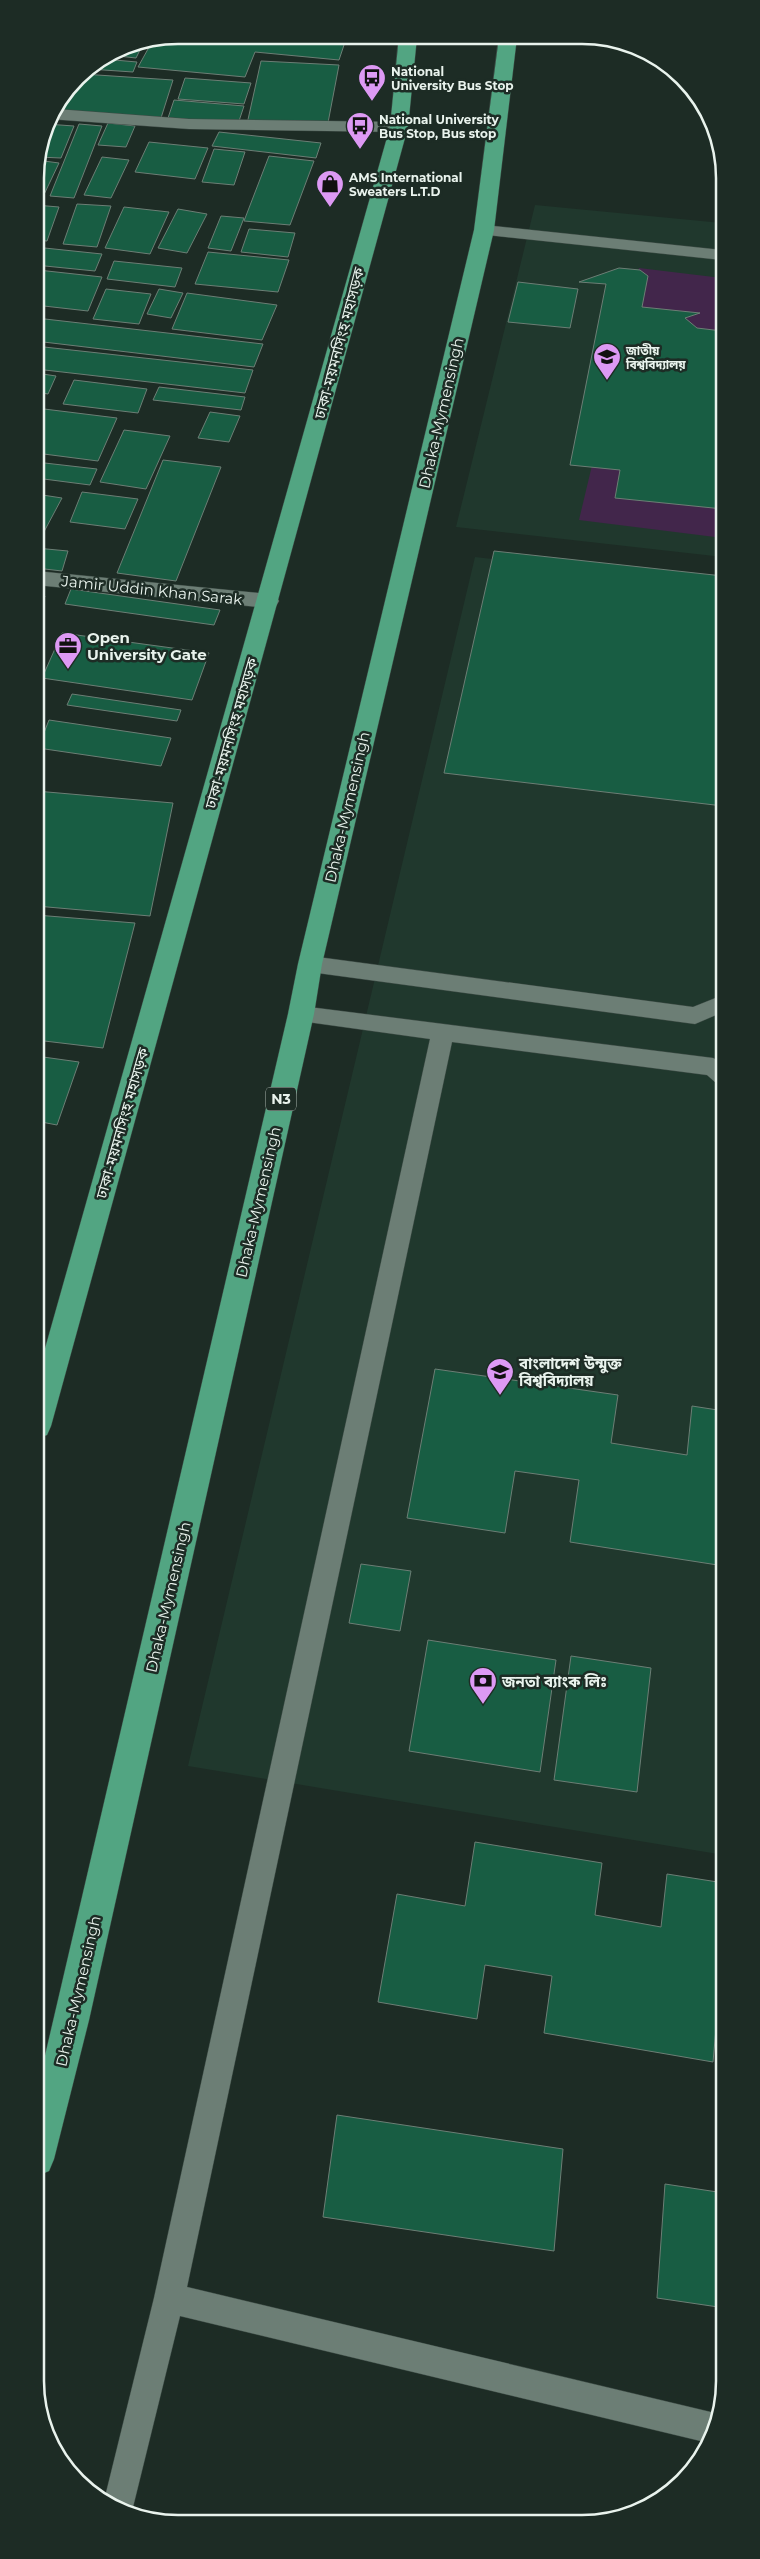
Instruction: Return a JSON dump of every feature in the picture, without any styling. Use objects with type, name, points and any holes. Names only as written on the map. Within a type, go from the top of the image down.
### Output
[{"type":"highway","name":"ঢাকা-ময়মনসিংহ মহাসড়ক","points":[[44,1401],[399,127],[407,44]]},
{"type":"highway","name":"Dhaka-Mymensingh","points":[[44,2131],[74,2011],[310,964],[484,230],[507,44]]},
{"type":"street","points":[[60,115],[189,124],[399,127]]},
{"type":"street","name":"Jamir Uddin Khan Sarak","points":[[44,579],[268,601]]},
{"type":"lane","points":[[484,230],[716,254]]},
{"type":"lane","points":[[310,964],[695,1016],[716,1006]]},
{"type":"lane","points":[[300,1014],[713,1067],[716,1070]]},
{"type":"lane","points":[[120,2501],[169,2298],[443,1032]]},
{"type":"lane","points":[[169,2298],[708,2427]]},
{"type":"shaded area","name":"জাতীয় বিশ্ববিদ্যালয়","points":[[535,205],[716,222],[716,556],[456,527]]},
{"type":"shaded area","points":[[639,268],[716,277],[716,537],[579,520]]},
{"type":"shaded area","name":"বাংলাদেশ উন্মুক্ত বিশ্ববিদ্যালয়","points":[[475,557],[716,584],[716,1854],[188,1766]]},
{"type":"building","points":[[169,44],[344,44],[339,60],[255,52],[245,77],[138,67],[149,47]]},
{"type":"building","points":[[140,49],[136,58],[122,56]]},
{"type":"building","points":[[115,60],[137,62],[133,72],[99,70]]},
{"type":"building","points":[[261,61],[339,65],[327,128],[247,124]]},
{"type":"building","points":[[93,75],[173,80],[161,118],[62,112],[77,90]]},
{"type":"building","points":[[185,78],[251,83],[244,104],[178,99]]},
{"type":"building","points":[[174,100],[244,106],[238,124],[168,118]]},
{"type":"building","points":[[108,123],[135,126],[126,147],[98,145]]},
{"type":"building","points":[[79,124],[102,126],[74,198],[50,196]]},
{"type":"building","points":[[55,125],[74,126],[61,158],[46,157],[48,143],[54,127]]},
{"type":"building","points":[[219,132],[321,143],[316,158],[212,146]]},
{"type":"building","points":[[149,142],[208,148],[195,179],[135,172]]},
{"type":"building","points":[[214,149],[245,152],[234,185],[202,182]]},
{"type":"building","points":[[269,156],[314,161],[290,225],[244,221]]},
{"type":"building","points":[[102,157],[129,160],[111,198],[84,195]]},
{"type":"building","points":[[45,161],[59,163],[44,195]]},
{"type":"building","points":[[77,204],[111,206],[97,247],[63,244]]},
{"type":"building","points":[[44,206],[59,207],[47,241],[44,241]]},
{"type":"building","points":[[124,207],[169,212],[150,254],[105,248]]},
{"type":"building","points":[[178,209],[207,214],[187,253],[158,248]]},
{"type":"building","points":[[221,216],[244,218],[231,251],[208,248]]},
{"type":"building","points":[[249,229],[295,233],[288,257],[241,252]]},
{"type":"building","points":[[44,248],[102,254],[95,271],[44,266]]},
{"type":"building","points":[[208,252],[289,260],[278,292],[195,284]]},
{"type":"building","points":[[114,261],[182,268],[175,287],[107,279]]},
{"type":"building","points":[[619,268],[640,270],[648,276],[642,307],[700,313],[685,318],[697,328],[716,330],[716,508],[615,498],[620,470],[570,465],[606,284],[579,282]]},
{"type":"building","points":[[44,271],[102,277],[88,311],[44,306]]},
{"type":"building","points":[[518,282],[578,289],[570,328],[508,322]]},
{"type":"building","points":[[106,289],[151,294],[139,324],[93,319]]},
{"type":"building","points":[[159,289],[183,293],[171,318],[147,314]]},
{"type":"building","points":[[187,293],[277,305],[262,340],[172,329]]},
{"type":"building","points":[[45,319],[263,344],[254,367],[44,342]]},
{"type":"building","points":[[44,347],[253,370],[245,393],[44,370]]},
{"type":"building","points":[[44,374],[56,376],[48,394],[44,393]]},
{"type":"building","points":[[74,380],[147,389],[138,413],[63,404]]},
{"type":"building","points":[[159,387],[245,397],[241,410],[153,400]]},
{"type":"building","points":[[44,409],[117,418],[98,461],[44,454]]},
{"type":"building","points":[[210,412],[240,416],[229,442],[198,438]]},
{"type":"building","points":[[124,430],[170,436],[146,489],[100,482]]},
{"type":"building","points":[[163,460],[221,467],[176,581],[117,573]]},
{"type":"building","points":[[44,463],[97,469],[90,485],[44,479]]},
{"type":"building","points":[[82,492],[138,499],[125,529],[70,522]]},
{"type":"building","points":[[44,495],[62,498],[44,532]]},
{"type":"building","points":[[44,549],[68,551],[62,571],[44,569]]},
{"type":"building","points":[[494,551],[716,575],[716,805],[444,773]]},
{"type":"building","points":[[71,589],[220,610],[214,625],[65,604]]},
{"type":"building","points":[[62,633],[209,653],[192,700],[44,678],[44,674]]},
{"type":"building","points":[[72,694],[181,710],[177,721],[67,705]]},
{"type":"building","points":[[49,720],[171,738],[161,766],[44,749],[44,733]]},
{"type":"building","points":[[44,792],[173,803],[150,916],[44,907]]},
{"type":"building","points":[[44,916],[135,923],[103,1048],[44,1041]]},
{"type":"building","points":[[44,1057],[79,1062],[57,1125],[44,1123]]},
{"type":"building","points":[[435,1369],[618,1395],[611,1443],[687,1455],[692,1406],[716,1410],[716,1565],[570,1542],[579,1480],[515,1471],[505,1533],[407,1518]]},
{"type":"building","points":[[361,1564],[411,1571],[400,1631],[349,1623]]},
{"type":"building","name":"জনতা ব্যাংক লিঃ","points":[[428,1640],[556,1660],[540,1772],[409,1751]]},
{"type":"building","points":[[571,1656],[651,1668],[637,1792],[554,1780]]},
{"type":"building","points":[[475,1842],[602,1863],[595,1915],[661,1927],[667,1874],[716,1882],[716,2028],[713,2062],[544,2033],[552,1976],[485,1965],[477,2019],[378,2002],[397,1894],[465,1906]]},
{"type":"building","points":[[337,2115],[563,2149],[554,2251],[323,2217]]},
{"type":"building","points":[[665,2184],[716,2192],[716,2307],[657,2298]]},
{"type":"place","name":"National University Bus Stop","points":[[372,102]]},
{"type":"place","name":"National University Bus Stop, Bus stop","points":[[360,150]]},
{"type":"place","name":"AMS International Sweaters L.T.D","points":[[330,208]]},
{"type":"place","name":"জাতীয় বিশ্ববিদ্যালয়","points":[[607,381]]},
{"type":"place","name":"Open University Gate","points":[[68,670]]},
{"type":"place","name":"বাংলাদেশ উন্মুক্ত বিশ্ববিদ্যালয়","points":[[500,1396]]},
{"type":"place","name":"জনতা ব্যাংক লিঃ","points":[[483,1705]]}]
